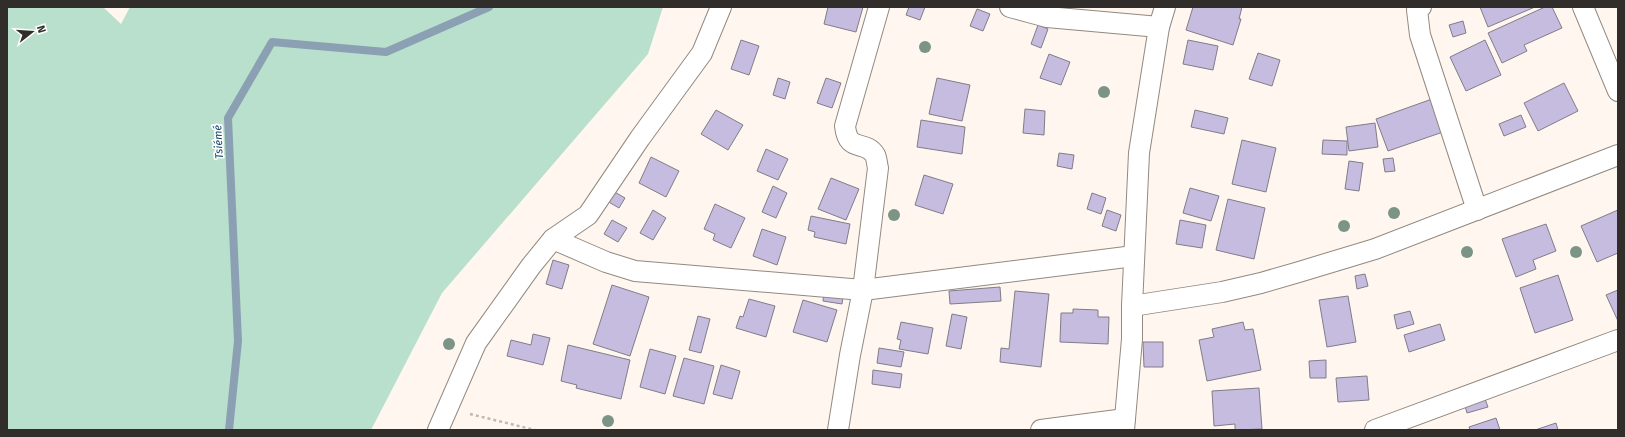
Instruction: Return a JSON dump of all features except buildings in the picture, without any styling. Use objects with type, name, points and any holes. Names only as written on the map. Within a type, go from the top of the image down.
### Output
[{"type":"street","points":[[438,430],[476,343],[531,266],[553,239],[588,215],[640,138],[702,53],[720,7]]},
{"type":"street","points":[[838,430],[850,355],[863,290],[878,168],[876,156],[869,149],[852,143],[846,135],[845,126],[879,7]]},
{"type":"street","points":[[1010,7],[1047,17],[1159,27]]},
{"type":"street","points":[[1041,430],[1125,424],[1132,339],[1132,306],[1139,153],[1159,27],[1165,7]]},
{"type":"street","points":[[1421,7],[1418,10],[1420,35],[1477,210]]},
{"type":"street","points":[[1583,7],[1618,91]]},
{"type":"street","points":[[1132,306],[1222,292],[1261,284],[1375,249],[1618,154]]},
{"type":"street","points":[[553,239],[606,262],[635,271],[863,290],[1134,256]]},
{"type":"street","points":[[1375,430],[1618,340]]},
{"type":"path","points":[[448,408],[535,430]]},
{"type":"green space","points":[[7,7],[103,7],[121,24],[130,7],[663,7],[648,54],[442,293],[371,430],[7,430]]},
{"type":"waterway","name":"Tsiémé","points":[[229,430],[238,341],[228,118],[272,42],[386,52],[489,7]]}]
